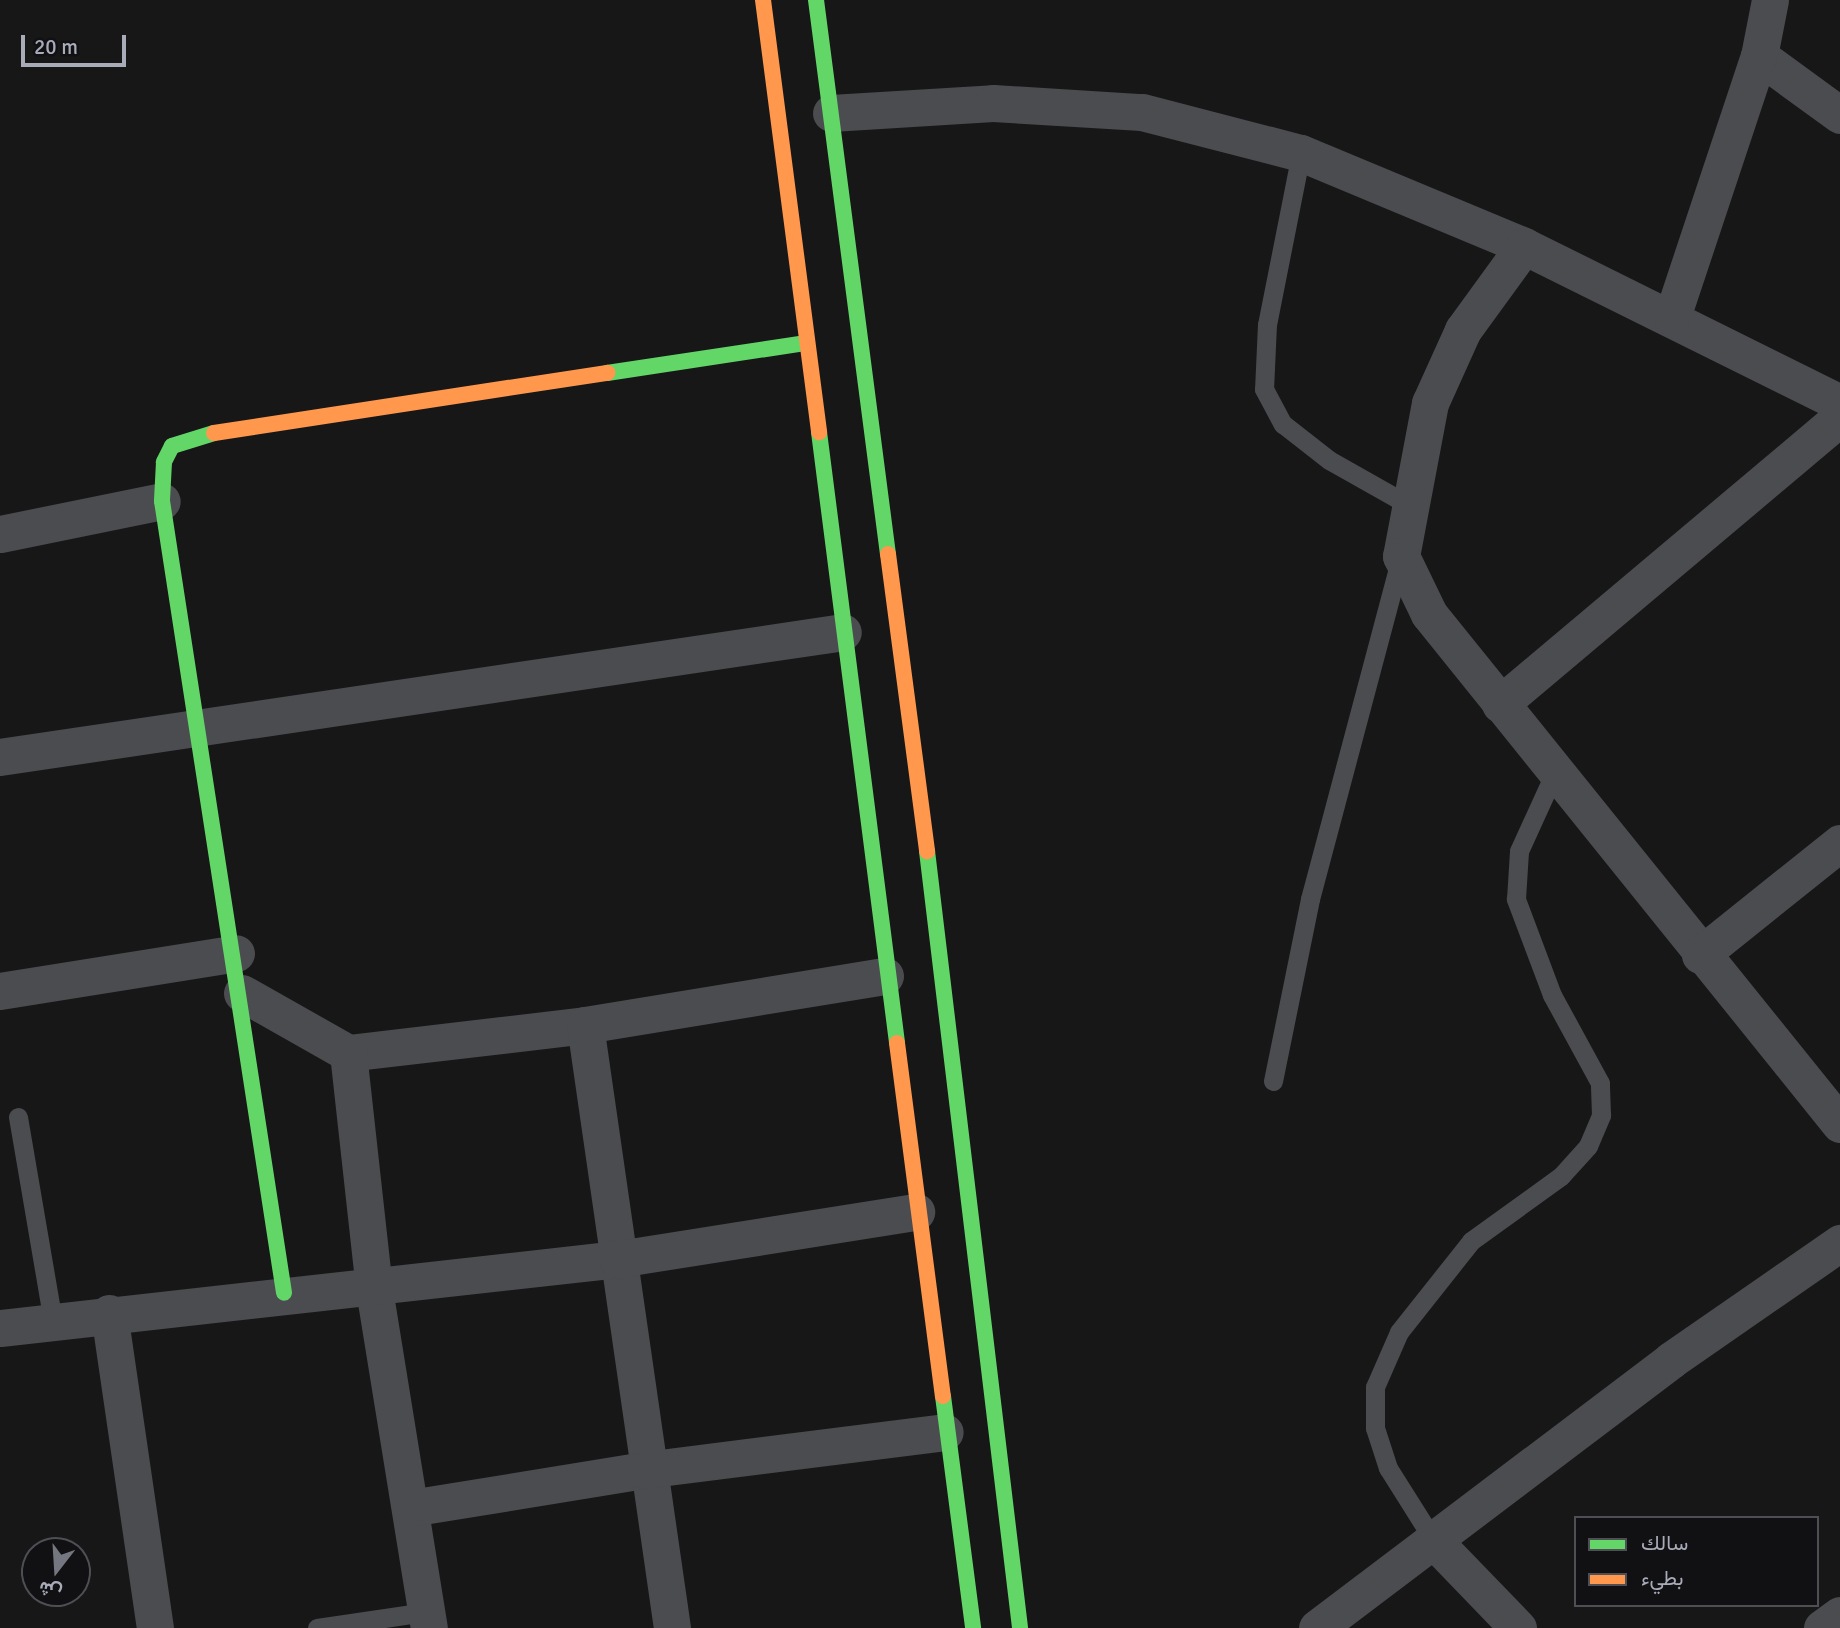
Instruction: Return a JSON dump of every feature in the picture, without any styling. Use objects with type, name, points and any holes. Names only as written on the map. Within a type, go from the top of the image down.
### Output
[{"type":"street","points":[[762,0],[885,976],[973,1628]]},
{"type":"street","points":[[816,0],[1020,1628]]},
{"type":"street","points":[[1672,317],[1759,55],[1770,0]]},
{"type":"street","points":[[1759,55],[1840,115]]},
{"type":"street","points":[[831,113],[993,103],[1142,112],[1301,153],[1524,246],[1672,317],[1840,403]]},
{"type":"street","points":[[1524,246],[1463,330],[1430,403],[1401,556],[1429,614],[1700,954],[1840,1124]]},
{"type":"street","points":[[284,1293],[236,953],[162,501],[164,462],[186,437],[805,343]]},
{"type":"street","points":[[1500,704],[1840,418]]},
{"type":"street","points":[[0,534],[162,501]]},
{"type":"street","points":[[0,757],[843,632]]},
{"type":"street","points":[[1700,954],[1840,843]]},
{"type":"street","points":[[0,991],[236,953]]},
{"type":"street","points":[[242,993],[348,1053],[584,1026],[885,976]]},
{"type":"street","points":[[584,1026],[618,1259],[644,1470],[672,1628]]},
{"type":"street","points":[[348,1053],[374,1289],[428,1620]]},
{"type":"street","points":[[0,1328],[109,1312],[284,1293],[374,1289],[618,1259],[916,1212]]},
{"type":"street","points":[[1317,1628],[1671,1360],[1840,1243]]},
{"type":"street","points":[[109,1312],[155,1628]]},
{"type":"street","points":[[410,1508],[644,1470],[945,1432]]},
{"type":"street","points":[[1434,1541],[1518,1628]]},
{"type":"street","points":[[1822,1628],[1840,1615]]},
{"type":"lane","points":[[1301,153],[1267,324],[1264,389],[1283,424],[1329,460],[1409,505]]},
{"type":"lane","points":[[1273,1081],[1310,899],[1401,556]]},
{"type":"lane","points":[[1434,1541],[1388,1468],[1375,1428],[1375,1387],[1399,1332],[1471,1241],[1561,1176],[1588,1146],[1601,1115],[1600,1083],[1552,995],[1516,900],[1519,851],[1555,772]]},
{"type":"lane","points":[[18,1117],[52,1322]]},
{"type":"lane","points":[[317,1628],[428,1620]]},
{"type":"traffic: fast","points":[[816,0],[888,554]]},
{"type":"traffic: fast","points":[[607,373],[805,343]]},
{"type":"traffic: fast","points":[[819,432],[897,1043]]},
{"type":"traffic: fast","points":[[214,433],[172,446],[164,462],[162,501],[284,1293]]},
{"type":"traffic: fast","points":[[927,851],[1020,1628]]},
{"type":"traffic: fast","points":[[943,1396],[973,1628]]},
{"type":"traffic: slow","points":[[763,0],[819,432]]},
{"type":"traffic: slow","points":[[214,433],[607,373]]},
{"type":"traffic: slow","points":[[888,554],[927,851]]},
{"type":"traffic: slow","points":[[897,1043],[943,1396]]}]
